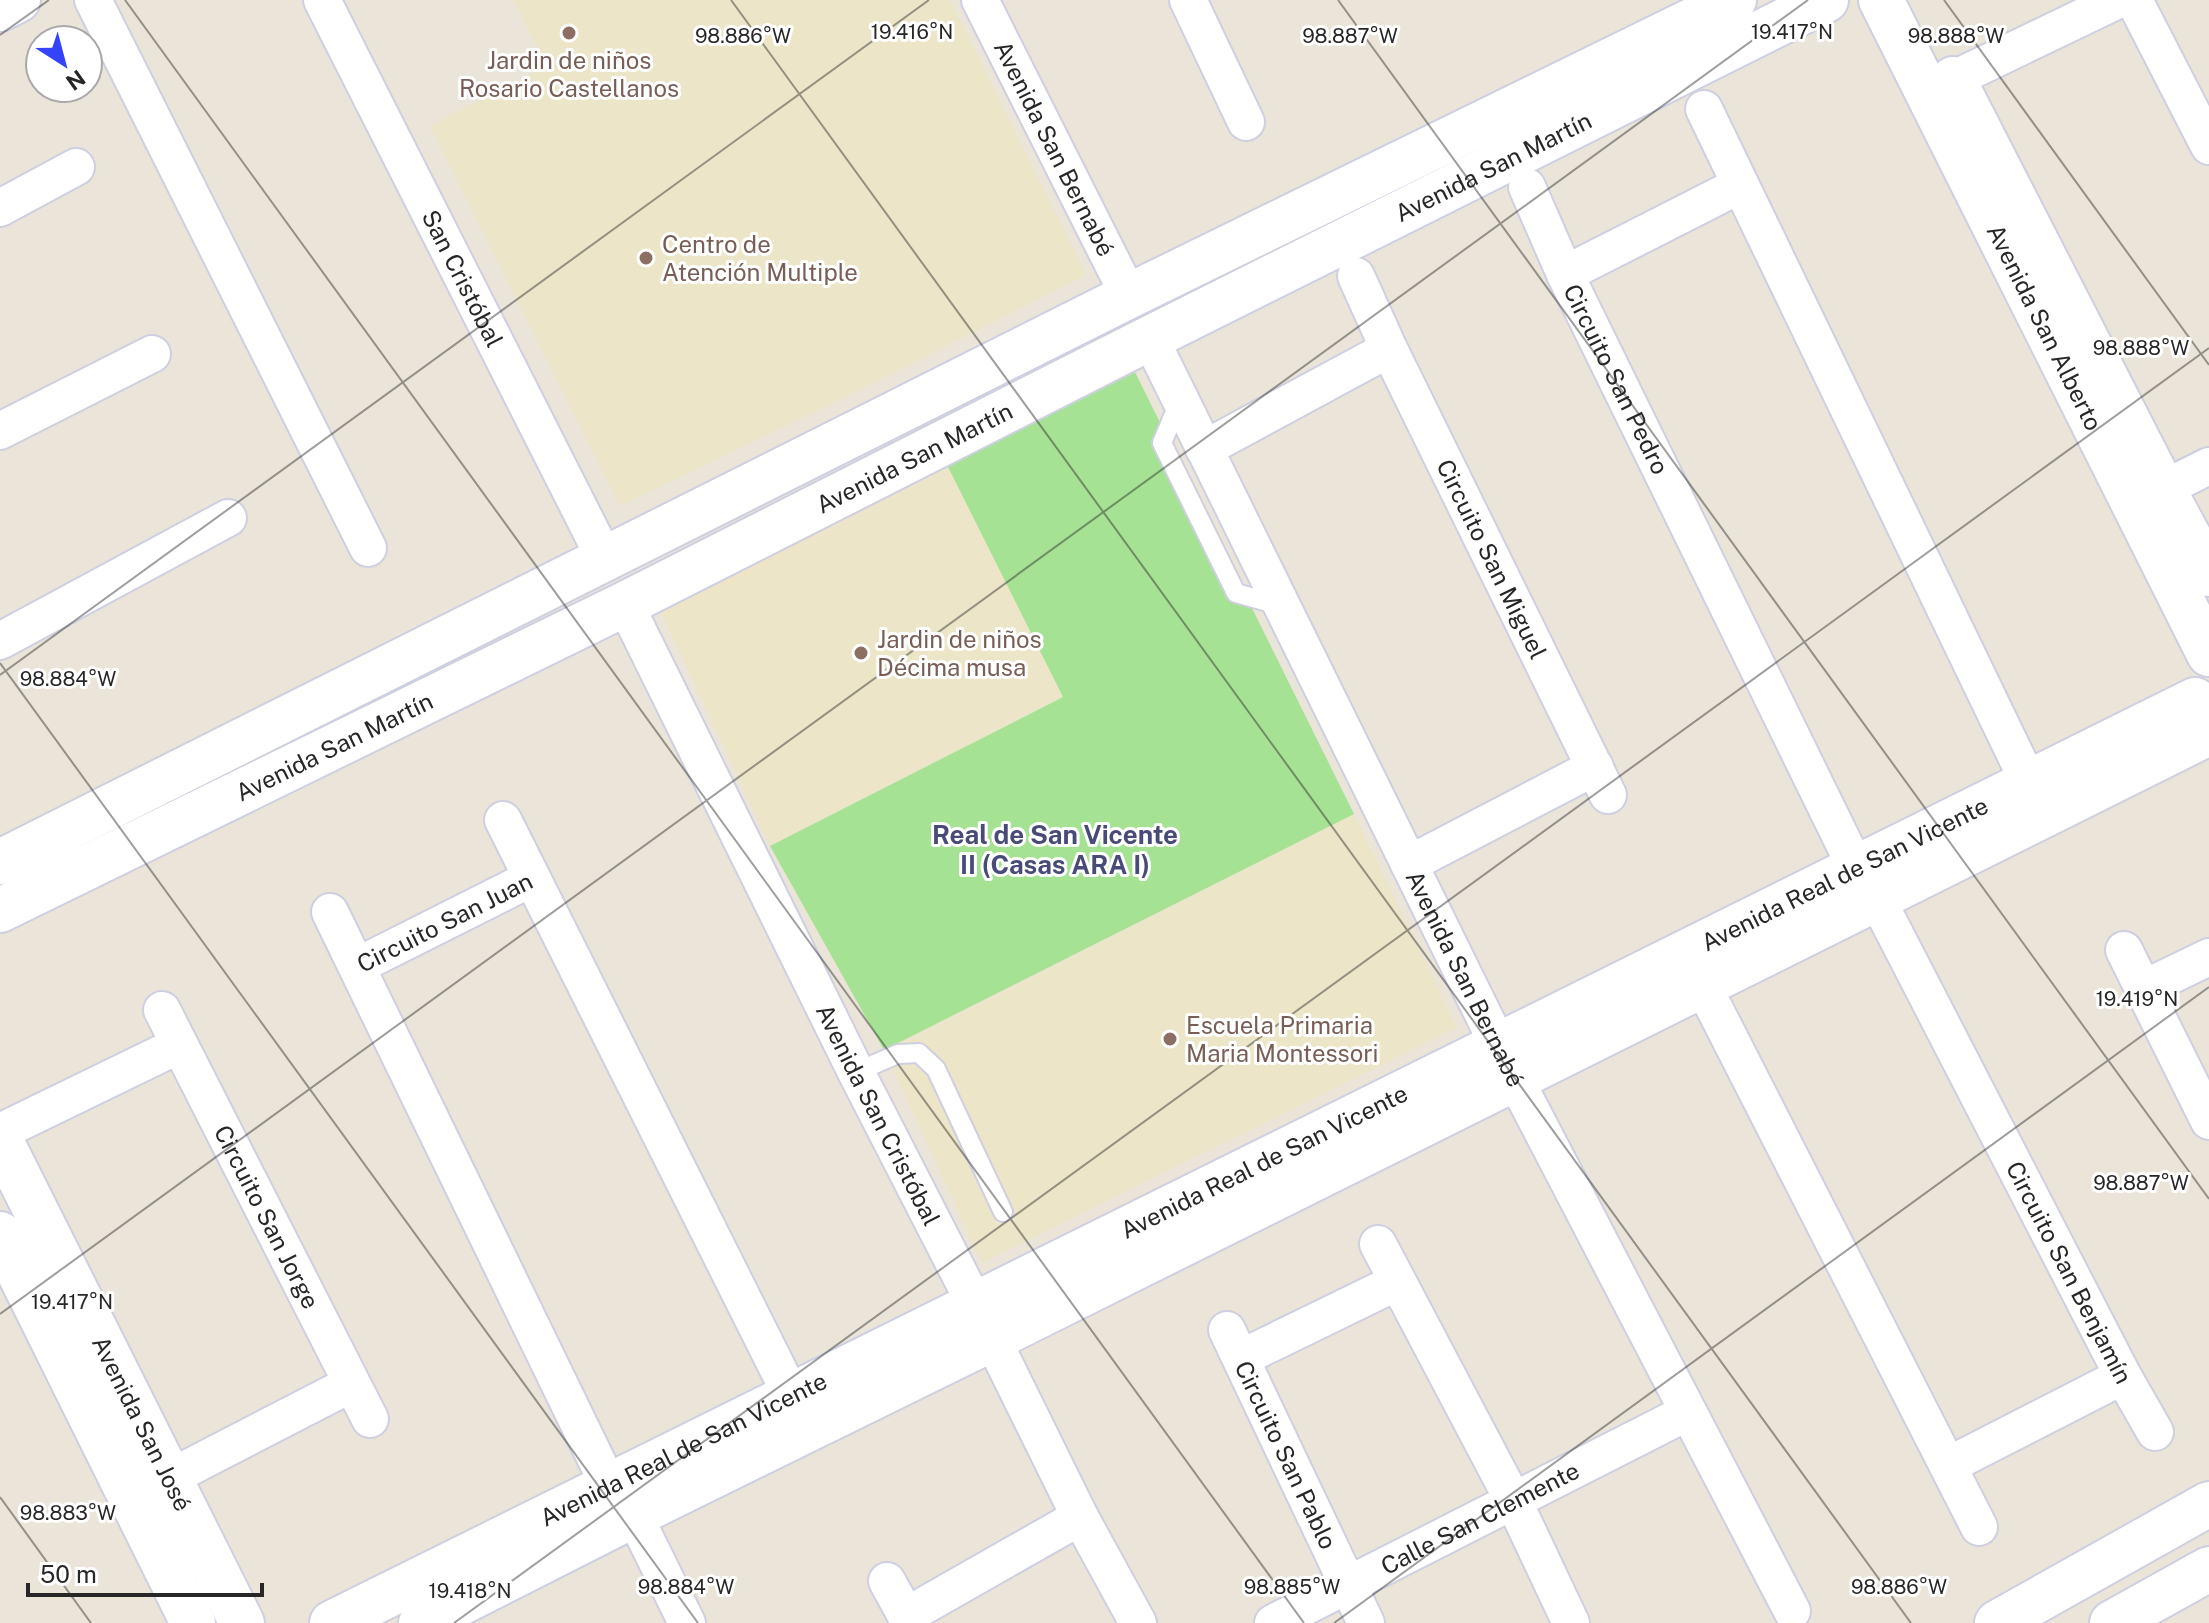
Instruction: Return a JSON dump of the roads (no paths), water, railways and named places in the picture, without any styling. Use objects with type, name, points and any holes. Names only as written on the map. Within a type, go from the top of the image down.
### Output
[{"type":"street","points":[[0,9],[18,0]]},
{"type":"street","points":[[93,0],[368,548]]},
{"type":"street","name":"San Cristóbal","points":[[322,0],[605,559]]},
{"type":"street","name":"Avenida San Bernabé","points":[[980,0],[1129,296]]},
{"type":"street","points":[[1188,0],[1246,122]]},
{"type":"street","name":"Avenida San Martín","points":[[0,862],[1129,296],[1734,0]]},
{"type":"street","name":"Avenida San Martín","points":[[0,910],[625,604],[1826,0]]},
{"type":"street","name":"Avenida San Alberto","points":[[1881,0],[1939,86],[2148,497],[2209,654]]},
{"type":"street","name":"Avenida San Alberto","points":[[1912,0],[1939,86]]},
{"type":"street","points":[[1939,86],[2118,0]]},
{"type":"street","points":[[2134,0],[2209,146]]},
{"type":"street","points":[[1704,109],[2029,783]]},
{"type":"street","points":[[0,208],[76,167]]},
{"type":"street","name":"Circuito San Pedro","points":[[1740,185],[1565,274],[1867,884]]},
{"type":"street","points":[[1527,187],[1565,274]]},
{"type":"street","name":"Circuito San Miguel","points":[[1356,276],[1602,781],[1409,864]]},
{"type":"street","name":"Avenida San Bernabé","points":[[1150,338],[1506,1062],[1792,1611]]},
{"type":"street","points":[[1204,449],[1389,349]]},
{"type":"street","points":[[0,431],[152,354]]},
{"type":"street","points":[[2148,497],[2209,466]]},
{"type":"street","name":"Avenida San Alberto","points":[[2148,497],[2209,574]]},
{"type":"street","points":[[0,641],[228,518]]},
{"type":"street","name":"Avenida San Cristóbal","points":[[625,604],[1080,1517],[1138,1623]]},
{"type":"street","points":[[2204,719],[2196,675],[2209,654]]},
{"type":"street","name":"Avenida Real de San Vicente","points":[[1506,1062],[1703,986],[2029,783],[2204,719]]},
{"type":"street","name":"Avenida Real de San Vicente","points":[[332,1623],[622,1500],[2204,719]]},
{"type":"street","points":[[503,820],[532,878]]},
{"type":"street","name":"Circuito San Juan","points":[[687,1623],[622,1500],[357,966],[532,878],[791,1395]]},
{"type":"street","name":"Circuito San Benjamín","points":[[1867,884],[2123,1376],[1949,1465]]},
{"type":"street","points":[[330,912],[357,966]]},
{"type":"street","points":[[2124,950],[2209,1121]]},
{"type":"street","points":[[2143,989],[2209,957]]},
{"type":"street","points":[[1703,986],[1979,1527]]},
{"type":"street","name":"Circuito San Jorge","points":[[162,1010],[370,1419]]},
{"type":"street","points":[[0,1132],[179,1045]]},
{"type":"street","name":"Avenida San José","points":[[0,1139],[242,1623]]},
{"type":"street","name":"Avenida San José","points":[[0,1234],[193,1623]]},
{"type":"street","points":[[1378,1244],[1513,1500],[1571,1623]]},
{"type":"street","name":"Circuito San Pablo","points":[[1366,1623],[1234,1344],[1397,1282]]},
{"type":"street","name":"Avenida Real de San Vicente","points":[[421,1623],[465,1613],[622,1500],[791,1395],[984,1322]]},
{"type":"street","points":[[2123,1376],[2155,1432]]},
{"type":"street","points":[[169,1478],[351,1384]]},
{"type":"street","name":"Calle San Clemente","points":[[1273,1623],[1688,1412]]},
{"type":"street","points":[[1997,1623],[2209,1504]]},
{"type":"street","points":[[887,1581],[908,1620],[1080,1517]]},
{"type":"street","points":[[2112,1623],[2208,1572]]},
{"type":"lane","points":[[1180,400],[1162,443],[1236,593],[1282,606]]},
{"type":"lane","points":[[856,1072],[898,1054],[919,1053],[936,1069],[1003,1212]]},
{"type":"place","name":"Jardin de niños Rosario Castellanos","points":[[569,33]]},
{"type":"place","name":"Centro de Atención Multiple","points":[[646,258]]},
{"type":"place","name":"Jardin de niños Décima musa","points":[[861,653]]},
{"type":"place","name":"Escuela Primaria Maria Montessori","points":[[1170,1039]]},
{"type":"district","name":"Real de San Vicente II (Casas ARA I)","points":[[1055,849]]}]
